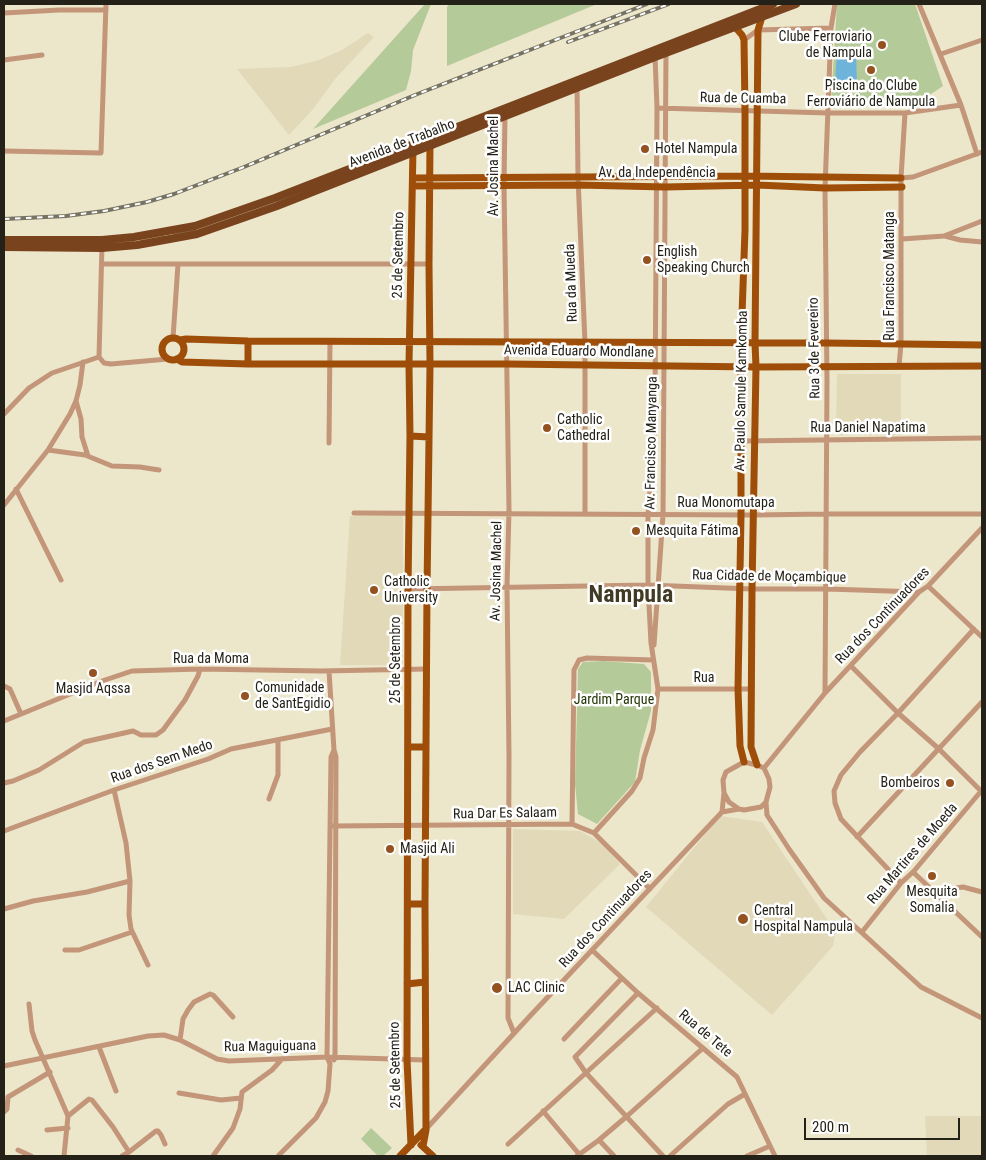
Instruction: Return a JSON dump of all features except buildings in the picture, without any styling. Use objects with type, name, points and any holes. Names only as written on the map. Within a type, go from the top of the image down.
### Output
[{"type":"highway","name":"Avenida de Trabalho","points":[[666,50],[704,30],[774,4]]},
{"type":"highway","name":"Avenida de Trabalho","points":[[4,247],[102,244],[134,237],[196,230],[276,202],[413,149],[506,107],[577,80],[707,38],[796,4]]},
{"type":"highway","points":[[704,30],[707,38]]},
{"type":"highway","name":"Avenida de Trabalho","points":[[430,142],[505,117],[577,89],[654,54]]},
{"type":"highway","name":"Avenida de Trabalho","points":[[4,240],[102,244]]},
{"type":"main road","name":"Av. Paulo Samule Kamkomba","points":[[760,766],[751,747],[751,688],[753,440],[756,367],[758,30],[762,17]]},
{"type":"main road","points":[[735,27],[744,40]]},
{"type":"main road","name":"Av. Paulo Samule Kamkomba","points":[[744,40],[745,185],[741,343],[738,690],[740,746],[744,762]]},
{"type":"main road","name":"25 de Setembro","points":[[423,1146],[426,1130],[425,904],[430,142]]},
{"type":"main road","name":"25 de Setembro","points":[[410,1145],[407,1060],[409,826],[408,589],[409,342],[413,149]]},
{"type":"main road","name":"Av. da Independência","points":[[413,178],[504,177],[656,187],[745,185],[824,188],[902,187]]},
{"type":"main road","name":"Av. da Independência","points":[[413,186],[504,186],[657,177],[901,178]]},
{"type":"main road","points":[[176,340],[183,345],[184,351],[181,357],[168,359],[164,354],[163,348],[166,341],[176,340]]},
{"type":"main road","name":"Avenida Eduardo Mondlane","points":[[176,340],[826,343],[982,346]]},
{"type":"main road","points":[[248,341],[248,364]]},
{"type":"main road","name":"Avenida Eduardo Mondlane","points":[[177,359],[182,362],[330,365],[982,366]]},
{"type":"main road","points":[[410,436],[429,437]]},
{"type":"main road","points":[[408,746],[426,747]]},
{"type":"main road","points":[[408,904],[425,904]]},
{"type":"main road","points":[[407,984],[425,982]]},
{"type":"main road","points":[[400,1156],[426,1130]]},
{"type":"main road","points":[[410,1145],[418,1144],[423,1146],[433,1156]]},
{"type":"street","points":[[58,4],[59,10]]},
{"type":"street","points":[[4,151],[102,153],[106,4]]},
{"type":"street","name":"Rua 3 de Fevereiro","points":[[825,693],[827,439],[824,188],[831,28],[835,4]]},
{"type":"street","points":[[902,187],[913,178],[980,153],[919,4]]},
{"type":"street","points":[[4,13],[106,10]]},
{"type":"street","points":[[744,40],[758,30],[831,28]]},
{"type":"street","points":[[941,54],[982,40]]},
{"type":"street","name":"Av. Francisco Manyanga","points":[[653,660],[663,514],[666,50]]},
{"type":"street","name":"Av. Francisco Manyanga","points":[[594,833],[624,801],[640,778],[653,730],[658,689],[649,622],[648,586],[648,515],[655,404],[657,108],[654,54]]},
{"type":"street","points":[[4,60],[42,56]]},
{"type":"street","name":"Rua da Mueda","points":[[577,80],[578,181],[585,343],[584,514]]},
{"type":"street","name":"Rua de Cuamba","points":[[657,108],[828,113],[905,113],[961,105]]},
{"type":"street","name":"Av. Josina Machel","points":[[506,107],[504,186],[509,513],[507,587],[508,1018],[514,1033]]},
{"type":"street","points":[[905,113],[901,178],[913,178]]},
{"type":"street","name":"Rua Francisco Matanga","points":[[899,366],[902,344],[901,178]]},
{"type":"street","points":[[902,239],[944,236],[982,221]]},
{"type":"street","points":[[944,236],[982,242]]},
{"type":"street","points":[[102,244],[99,357],[104,363],[111,364],[168,359]]},
{"type":"street","points":[[102,264],[429,264]]},
{"type":"street","points":[[176,340],[178,264]]},
{"type":"street","points":[[329,443],[330,341]]},
{"type":"street","points":[[4,414],[29,388],[52,373],[99,357]]},
{"type":"street","points":[[4,505],[48,450],[76,401],[82,375],[82,362]]},
{"type":"street","points":[[76,401],[81,419],[82,437],[88,456]]},
{"type":"street","points":[[655,404],[664,404]]},
{"type":"street","points":[[654,436],[664,436]]},
{"type":"street","name":"Rua Daniel Napatima","points":[[741,441],[982,438]]},
{"type":"street","points":[[48,450],[88,456],[112,466],[140,466],[159,470]]},
{"type":"street","points":[[16,489],[61,580]]},
{"type":"street","name":"Rua Monomutapa","points":[[354,513],[753,516],[982,514]]},
{"type":"street","name":"Rua dos Continuadores","points":[[760,766],[919,592],[928,586],[982,528]]},
{"type":"street","name":"Rua Cidade de Moçambique","points":[[408,589],[657,586],[919,592]]},
{"type":"street","points":[[928,586],[982,637]]},
{"type":"street","points":[[901,883],[841,819],[835,803],[834,792],[841,775],[847,767],[898,714],[974,629]]},
{"type":"street","points":[[572,824],[574,670],[579,660],[586,658],[653,660]]},
{"type":"street","points":[[851,666],[898,714],[938,749],[982,792]]},
{"type":"street","points":[[4,783],[39,770],[84,742],[134,731],[141,735],[156,735],[163,730],[185,700],[200,669]]},
{"type":"street","name":"Rua da Moma","points":[[4,721],[102,681],[132,671],[200,669],[329,671],[427,669]]},
{"type":"street","points":[[329,671],[334,750],[331,757],[334,774],[327,1058],[330,1064]]},
{"type":"street","points":[[4,686],[10,689],[21,714]]},
{"type":"street","name":"Rua","points":[[658,689],[738,690],[751,688]]},
{"type":"street","points":[[857,838],[982,702]]},
{"type":"street","name":"Rua dos Sem Medo","points":[[4,831],[114,790],[208,760],[232,749],[332,729]]},
{"type":"street","points":[[268,799],[278,775],[278,740]]},
{"type":"street","points":[[766,802],[754,809],[722,812],[723,780],[726,772],[744,762],[760,766],[769,779],[770,787],[766,802],[768,816],[824,898],[921,988],[982,1018]]},
{"type":"street","points":[[114,790],[126,842],[130,881],[129,915],[132,932],[148,965]]},
{"type":"street","name":"Rua Martires de Moeda","points":[[862,932],[901,883],[913,872],[982,792]]},
{"type":"street","points":[[724,793],[729,802],[739,809]]},
{"type":"street","points":[[754,809],[768,816]]},
{"type":"street","name":"Rua dos Continuadores","points":[[426,1130],[514,1033],[722,812]]},
{"type":"street","name":"Rua Dar Es Salaam","points":[[333,826],[572,824],[594,833],[650,889]]},
{"type":"street","points":[[278,1156],[316,1118],[325,1102],[330,1064],[335,1058],[333,826]]},
{"type":"street","points":[[913,872],[982,937]]},
{"type":"street","points":[[4,908],[33,900],[87,892],[130,881]]},
{"type":"street","points":[[941,897],[950,890],[964,887],[982,892]]},
{"type":"street","points":[[65,950],[79,950],[132,932]]},
{"type":"street","name":"Rua de Tete","points":[[592,950],[737,1077],[775,1156]]},
{"type":"street","points":[[564,1039],[622,978]]},
{"type":"street","points":[[638,992],[575,1056],[586,1074],[663,1156]]},
{"type":"street","points":[[180,1040],[184,1019],[188,1010],[194,1002],[210,994],[233,1017]]},
{"type":"street","points":[[29,1004],[32,1031],[68,1116],[64,1156]]},
{"type":"street","points":[[508,1144],[657,1008]]},
{"type":"street","name":"Rua Maguiguana","points":[[4,1066],[148,1036],[164,1035],[180,1040],[217,1058],[230,1061],[327,1058],[425,1060]]},
{"type":"street","points":[[99,1047],[116,1091]]},
{"type":"street","points":[[543,1111],[578,1155],[626,1117],[703,1048]]},
{"type":"street","points":[[213,1156],[233,1128],[240,1109],[240,1098],[244,1090],[272,1070],[282,1059]]},
{"type":"street","points":[[4,1112],[7,1109],[8,1097],[50,1072]]},
{"type":"street","points":[[179,1093],[221,1100],[240,1098]]},
{"type":"street","points":[[670,1156],[728,1104],[745,1094]]},
{"type":"street","points":[[68,1116],[87,1100],[91,1099],[129,1152]]},
{"type":"street","points":[[47,1130],[68,1128]]},
{"type":"street","points":[[122,1156],[156,1131],[161,1135],[164,1144]]},
{"type":"street","points":[[599,1140],[614,1156]]},
{"type":"street","points":[[747,1156],[770,1146]]},
{"type":"street","points":[[18,1150],[31,1156]]},
{"type":"shaded area","points":[[368,33],[374,37],[335,79],[314,108],[289,135],[237,69],[291,67],[319,60],[342,50]]},
{"type":"shaded area","points":[[837,374],[901,374],[901,435],[836,435]]},
{"type":"shaded area","name":"Catholic University","points":[[403,515],[403,665],[340,665],[350,516]]},
{"type":"shaded area","name":"Central Hospital Nampula","points":[[720,816],[762,822],[835,931],[833,946],[772,1015],[646,907]]},
{"type":"shaded area","points":[[513,829],[580,831],[603,844],[620,864],[564,919],[513,914]]},
{"type":"shaded area","points":[[925,1116],[982,1116],[982,1156],[927,1156]]},
{"type":"green space","points":[[425,4],[431,4],[413,50],[411,71],[406,90],[313,129]]},
{"type":"green space","points":[[449,4],[597,4],[447,66],[447,7]]},
{"type":"green space","name":"Clube Ferroviario de Nampula","points":[[837,4],[915,4],[943,86],[931,94],[902,101],[846,100],[831,102]]},
{"type":"green space","name":"Jardim Parque","points":[[603,661],[644,664],[651,672],[651,711],[640,750],[635,782],[597,824],[578,814],[575,784],[578,669],[583,662]]},
{"type":"green space","points":[[371,1128],[392,1148],[383,1156],[378,1156],[361,1139]]},
{"type":"water","points":[[837,51],[856,51],[857,85],[835,84]]},
{"type":"railway","points":[[4,219],[66,216],[104,211],[174,194],[244,167],[415,95],[647,4]]},
{"type":"railway","points":[[568,42],[669,4]]},
{"type":"place","name":"Clube Ferroviario de Nampula","points":[[882,45]]},
{"type":"place","name":"Piscina do Clube Ferroviário de Nampula","points":[[871,70]]},
{"type":"place","name":"Hotel Nampula","points":[[645,149]]},
{"type":"place","name":"English Speaking Church","points":[[647,260]]},
{"type":"place","name":"Catholic Cathedral","points":[[547,428]]},
{"type":"place","name":"Mesquita Fátima","points":[[636,531]]},
{"type":"place","name":"Catholic University","points":[[374,590]]},
{"type":"place","name":"Masjid Aqssa","points":[[93,673]]},
{"type":"place","name":"Comunidade de SantEgidio","points":[[245,696]]},
{"type":"place","name":"Bombeiros","points":[[950,783]]},
{"type":"place","name":"Masjid Ali","points":[[390,849]]},
{"type":"place","name":"Mesquita Somalia","points":[[932,876]]},
{"type":"place","name":"Central Hospital Nampula","points":[[743,919]]},
{"type":"place","name":"LAC Clinic","points":[[497,988]]},
{"type":"district","name":"Nampula","points":[[631,596]]}]
